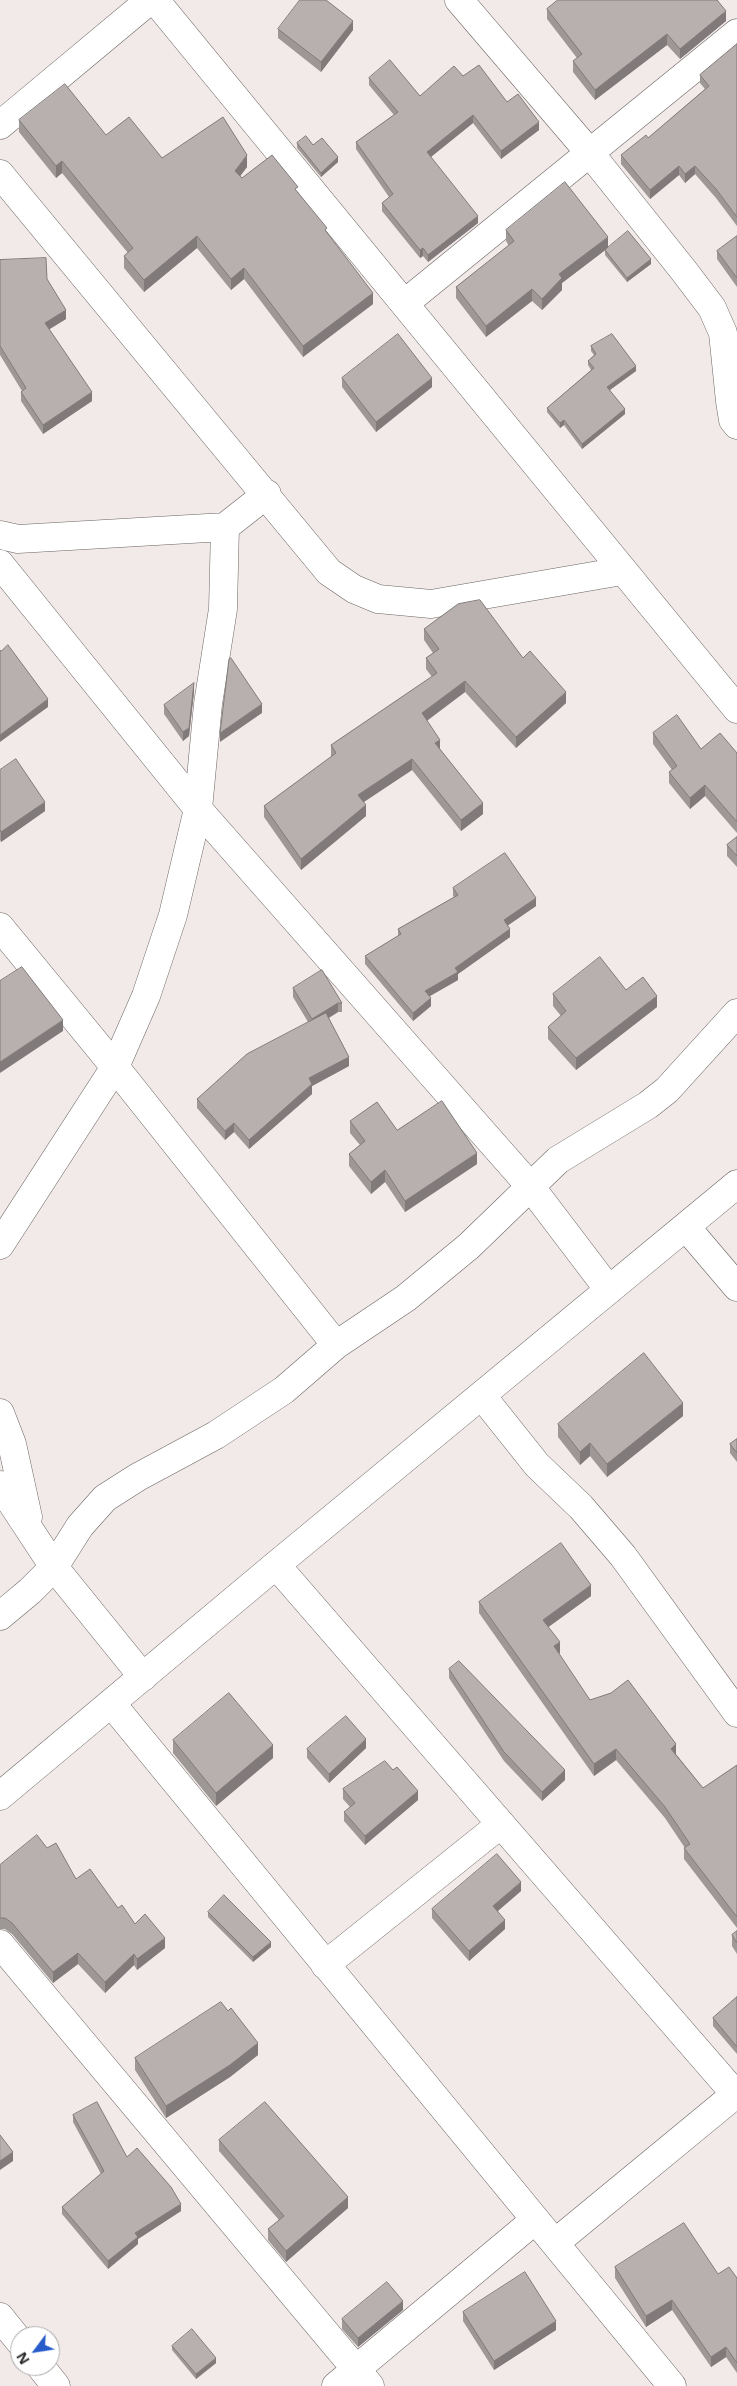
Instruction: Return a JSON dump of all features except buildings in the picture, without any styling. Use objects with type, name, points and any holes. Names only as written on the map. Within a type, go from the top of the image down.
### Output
[{"type":"street","points":[[0,125],[150,0]]},
{"type":"street","points":[[155,0],[737,709]]},
{"type":"street","points":[[459,0],[589,152],[712,308],[723,333],[730,402],[733,420],[737,425]]},
{"type":"street","points":[[405,303],[737,34]]},
{"type":"street","points":[[0,174],[330,572],[354,589],[378,599],[431,604],[622,571]]},
{"type":"street","points":[[0,535],[18,539],[226,527],[267,494]]},
{"type":"street","points":[[0,1245],[115,1067],[146,996],[174,915],[198,809],[208,704],[224,609],[226,527]]},
{"type":"street","points":[[0,564],[198,809],[530,1186],[608,1290]]},
{"type":"street","points":[[0,927],[115,1067],[336,1345]]},
{"type":"street","points":[[0,1616],[30,1591],[54,1567],[80,1526],[105,1498],[138,1477],[224,1430],[284,1390],[336,1345],[406,1298],[469,1246],[558,1160],[648,1104],[667,1090],[737,1012]]},
{"type":"street","points":[[0,1796],[276,1564],[737,1184]]},
{"type":"street","points":[[686,1227],[737,1287]]},
{"type":"street","points":[[482,1396],[537,1465],[581,1507],[623,1556],[737,1713]]},
{"type":"street","points":[[0,1412],[12,1444],[31,1533]]},
{"type":"street","points":[[0,1485],[54,1567],[143,1677]]},
{"type":"street","points":[[276,1564],[736,2094],[555,2243]]},
{"type":"street","points":[[111,1704],[672,2386]]},
{"type":"street","points":[[325,1965],[501,1824]]},
{"type":"street","points":[[0,1944],[363,2378]]},
{"type":"street","points":[[336,2386],[363,2378],[535,2220]]},
{"type":"street","points":[[0,2317],[10,2330]]},
{"type":"street","points":[[48,2376],[56,2386]]}]
